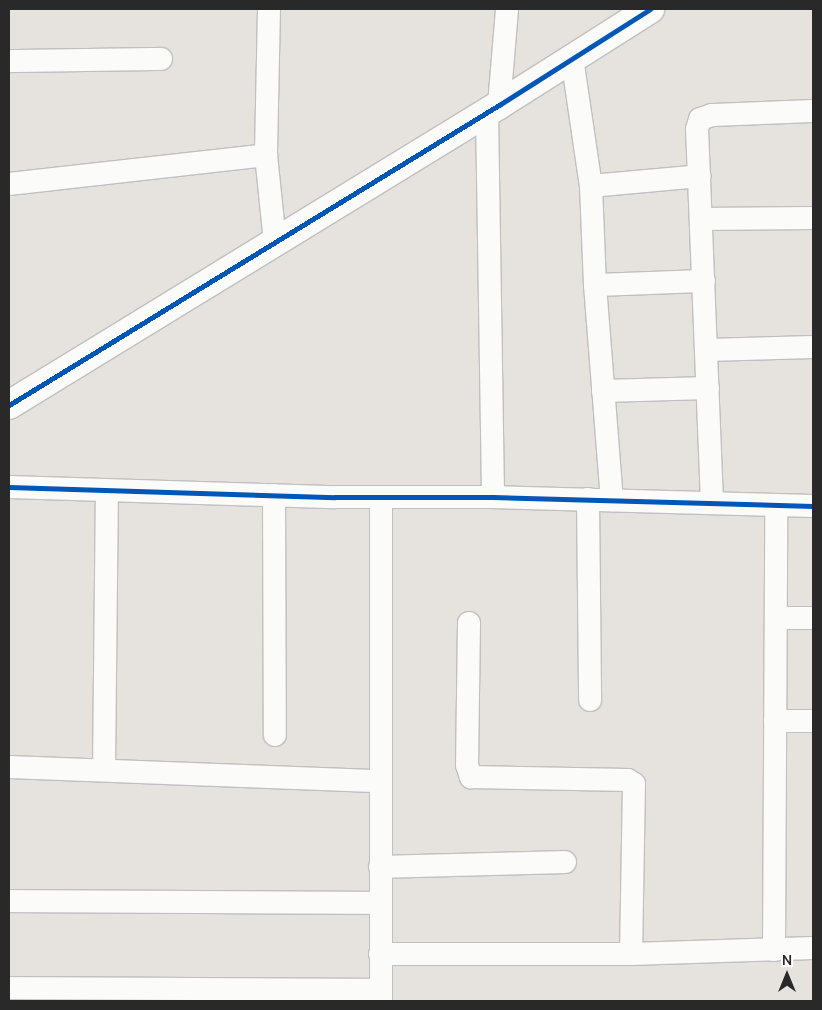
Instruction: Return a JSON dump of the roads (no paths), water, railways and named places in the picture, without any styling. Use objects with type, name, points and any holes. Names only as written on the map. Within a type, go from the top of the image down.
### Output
[{"type":"street","points":[[269,9],[266,155],[275,242]]},
{"type":"street","points":[[493,497],[493,109],[507,9]]},
{"type":"street","points":[[9,405],[493,109],[650,9]]},
{"type":"street","points":[[572,58],[591,186],[594,285],[612,500]]},
{"type":"street","points":[[9,61],[161,59]]},
{"type":"street","points":[[712,502],[697,129],[700,119],[727,113],[813,111]]},
{"type":"street","points":[[9,184],[266,155]]},
{"type":"street","points":[[591,186],[700,176]]},
{"type":"street","points":[[701,219],[813,218]]},
{"type":"street","points":[[594,285],[704,281]]},
{"type":"street","points":[[706,350],[813,347]]},
{"type":"street","points":[[604,391],[708,388]]},
{"type":"street","points":[[9,487],[381,498],[493,497],[813,506]]},
{"type":"street","points":[[104,770],[107,491]]},
{"type":"street","points":[[274,495],[275,735]]},
{"type":"street","points":[[9,988],[381,995],[381,498]]},
{"type":"street","points":[[588,499],[590,700]]},
{"type":"street","points":[[774,950],[776,505]]},
{"type":"street","points":[[776,618],[813,618]]},
{"type":"street","points":[[469,623],[468,765],[471,778],[628,780],[634,784],[631,954]]},
{"type":"street","points":[[775,720],[813,721]]},
{"type":"street","points":[[9,767],[380,781]]},
{"type":"street","points":[[380,867],[565,862]]},
{"type":"street","points":[[9,901],[380,904]]},
{"type":"street","points":[[380,954],[631,954],[813,948]]}]
